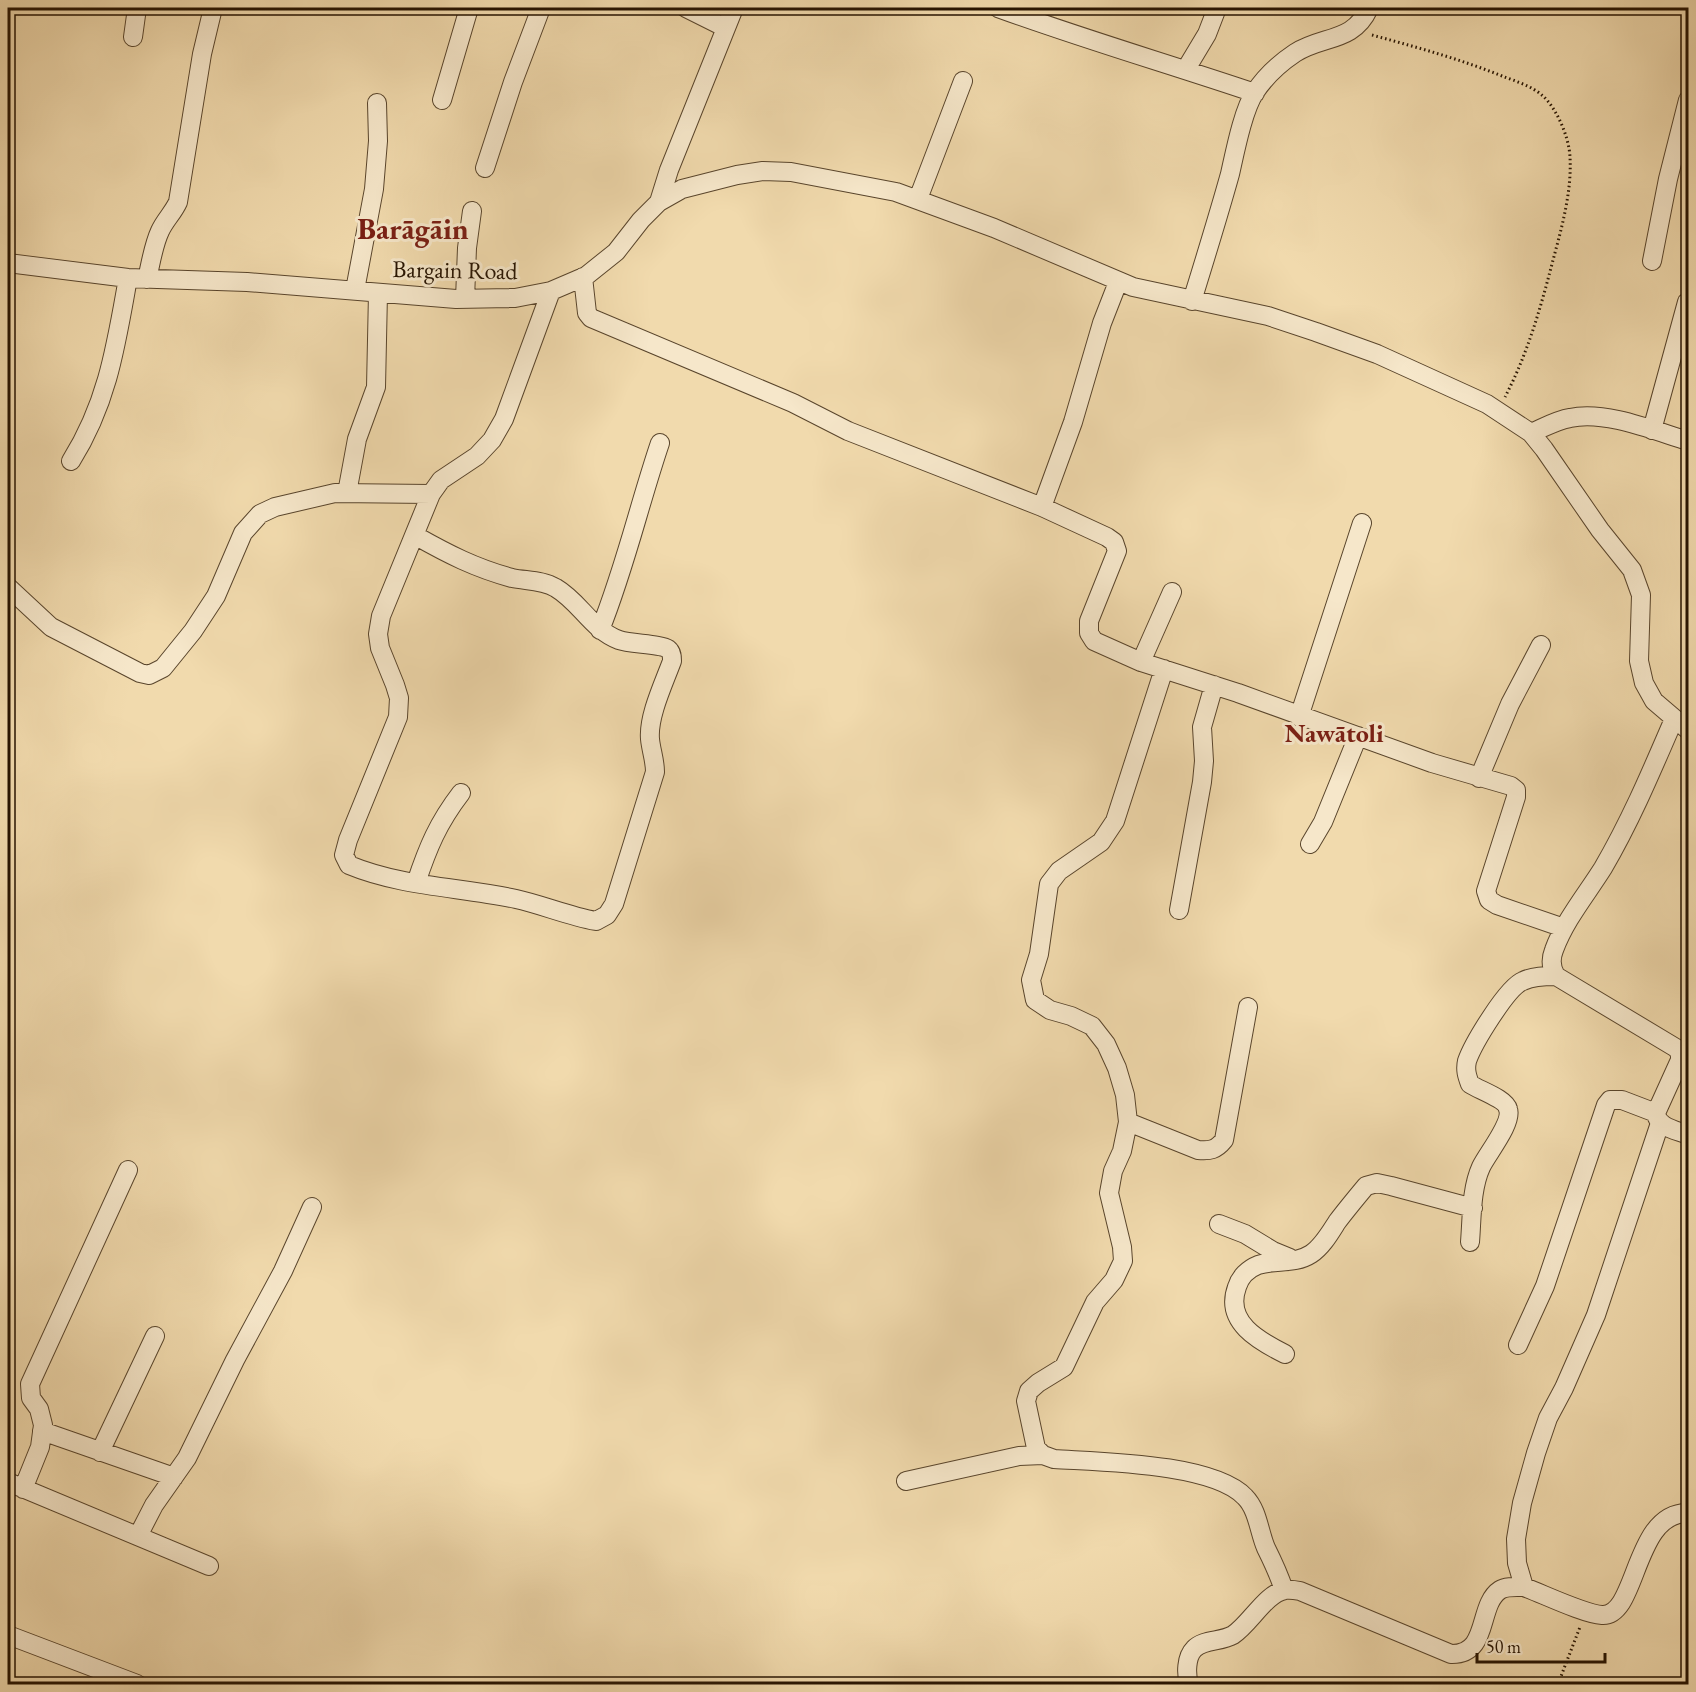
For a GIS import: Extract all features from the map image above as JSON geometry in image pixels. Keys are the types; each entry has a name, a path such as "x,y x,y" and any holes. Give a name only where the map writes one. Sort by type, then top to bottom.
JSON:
{"street":[{"path":"133,37 137,8"},
{"path":"147,279 158,234 163,224 173,214 178,202 202,54 213,8"},
{"path":"442,100 469,8"},
{"path":"485,168 513,82 542,8"},
{"path":"686,8 726,28"},
{"name":"Bargain Road","path":"8,263 128,278 247,282 417,297 515,298 551,291 583,277 616,252 641,220 659,202 669,170 734,8"},
{"path":"1003,8 1037,14 1061,32 1186,69 1255,93"},
{"path":"1186,69 1207,34 1217,8"},
{"path":"1192,301 1212,240 1241,130 1255,93 1274,70 1295,53 1353,30 1369,8"},
{"path":"918,199 963,81"},
{"path":"1653,261 1668,179 1689,100"},
{"path":"355,290 374,189 378,141 377,102"},
{"path":"659,202 682,189 763,171 791,172 840,180 918,199 994,228 1118,282 1162,295 1268,316 1377,354 1487,404 1531,433 1600,530 1632,570 1641,595 1640,661 1644,683 1654,701 1689,730"},
{"path":"465,299 467,248 472,211"},
{"path":"583,277 587,313 591,318 793,403 848,431 1042,507 1107,537 1114,542 1117,550 1115,560 1089,621 1089,633 1094,641 1141,662 1214,685 1299,717 1479,778 1504,784 1516,790 1504,840 1488,881 1486,891 1489,900 1497,905 1564,928"},
{"path":"71,461 94,420 105,388 118,337 128,278"},
{"path":"1042,507 1073,422 1102,323 1118,282"},
{"path":"416,536 451,556 476,566 512,578 546,583 578,605 600,630 620,641 662,647 669,649 672,654 672,661 651,723 650,738 655,772 614,904 607,915 596,921 518,899 416,883 361,870 349,865 344,855 398,717 399,698 380,648 378,634 381,616 416,536 431,494 441,480 477,456 492,440 504,419 551,291"},
{"path":"347,493 357,439 376,387 378,293"},
{"path":"1652,430 1687,302"},
{"path":"1531,433 1569,418 1597,417 1689,441"},
{"path":"600,630 632,542 638,512 660,442"},
{"path":"8,587 51,627 140,673 149,675 163,668 193,631 216,596 236,547 251,522 260,514 275,507 318,496 347,493 431,494"},
{"path":"1299,717 1362,523"},
{"path":"1141,662 1172,592"},
{"path":"1479,778 1510,704 1541,645"},
{"path":"1164,669 1115,821 1101,842 1059,871 1049,884 1039,954 1030,980 1035,1000 1050,1010 1071,1016 1092,1026 1106,1044 1117,1068 1125,1095 1128,1122 1122,1151 1113,1171 1109,1194 1122,1247 1123,1261 1114,1280 1095,1302 1064,1366 1029,1391 1026,1401 1036,1449 1043,1455 1054,1459 1156,1466 1206,1477 1233,1487 1247,1498 1256,1516 1265,1546 1279,1572 1284,1590"},
{"path":"1179,910 1202,782 1204,761 1201,744 1202,728 1214,685"},
{"path":"1524,1587 1517,1563 1516,1539 1522,1503 1536,1453 1548,1418 1578,1359 1596,1315 1658,1118 1680,1060 1680,1053 1676,1048 1556,976 1551,960 1564,928 1603,867 1630,817 1674,719"},
{"path":"1310,844 1323,822 1358,736"},
{"path":"416,883 433,836 444,815 461,793"},
{"path":"1470,1242 1480,1169 1508,1121 1509,1109 1504,1102 1470,1084 1466,1071 1467,1060 1511,988 1539,976 1556,976"},
{"path":"1128,1122 1198,1150 1217,1149 1224,1140 1248,1007"},
{"path":"1518,1345 1545,1286 1606,1105 1610,1100 1623,1100 1689,1135"},
{"path":"128,1170 30,1384 31,1398 39,1409 43,1425 40,1447 15,1486 209,1566"},
{"path":"1285,1354 1259,1341 1244,1328 1234,1311 1234,1297 1241,1276 1255,1266 1271,1261 1298,1261 1311,1254 1321,1246 1366,1186 1377,1183 1473,1208"},
{"path":"138,1536 154,1505 187,1458 235,1360 283,1271 312,1207"},
{"path":"1219,1224 1245,1234 1274,1251 1298,1261"},
{"path":"100,1452 155,1336"},
{"path":"42,1431 174,1477"},
{"path":"906,1481 1019,1456 1043,1455"},
{"path":"1189,1684 1187,1676 1190,1654 1195,1646 1231,1636 1246,1624 1270,1598 1284,1590 1299,1591 1451,1654 1462,1654 1472,1647 1492,1599 1500,1590 1512,1587 1524,1587 1605,1616 1616,1611 1656,1528 1667,1519 1682,1513 1689,1514"},
{"path":"8,1635 137,1684"}],"path":[{"path":"1353,30 1421,49 1515,81 1540,94 1551,104 1563,130 1570,155 1569,188 1558,243 1537,321 1514,380 1498,411"},
{"path":"1558,1684 1586,1611"}],"district":[{"name":"Barāgāin","path":"413,229"},
{"name":"Nawātoli","path":"1334,733"}]}
